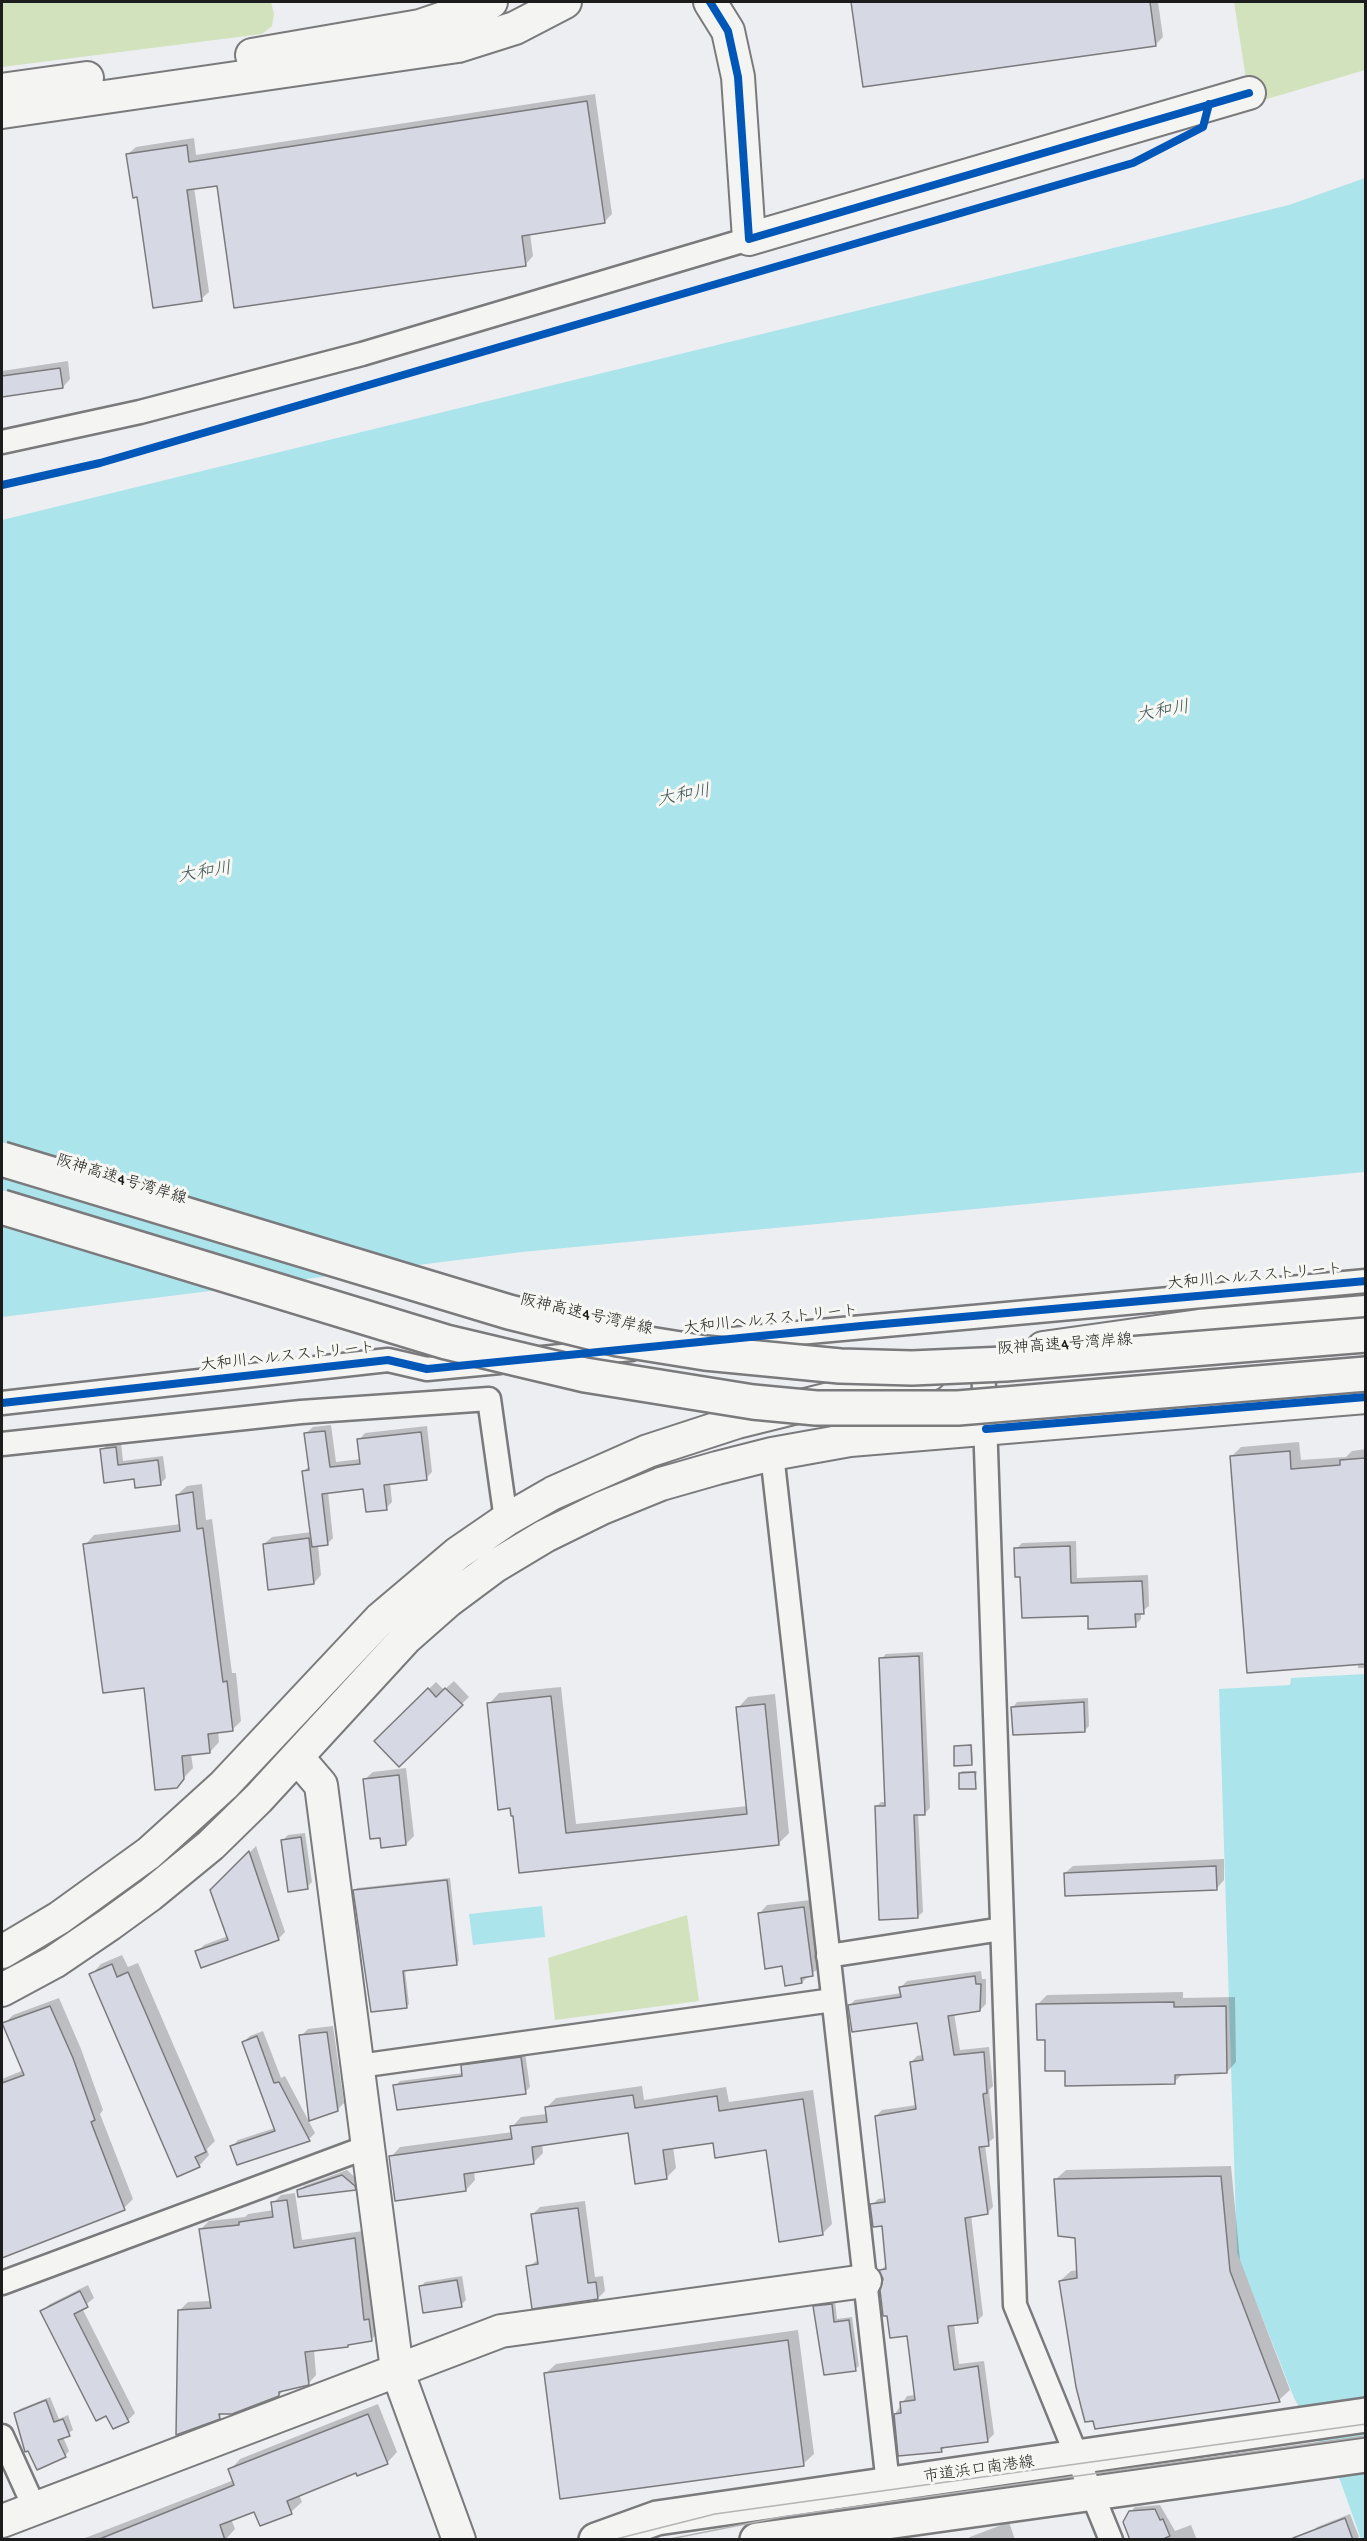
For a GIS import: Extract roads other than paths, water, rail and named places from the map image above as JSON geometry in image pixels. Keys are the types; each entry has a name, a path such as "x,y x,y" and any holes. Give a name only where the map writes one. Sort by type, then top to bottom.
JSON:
{"main road":[{"name":"阪神高速4号湾岸線","path":"2,1159 509,1312 618,1339 705,1353 840,1366 912,1368 1005,1365 1365,1335"},
{"path":"2,1207 446,1342 585,1375 753,1402 816,1408 958,1408 1365,1374"},
{"name":"市道浜口南港線","path":"596,2540 657,2518 1365,2415"},
{"path":"756,2540 1365,2455"}],"street":[{"path":"2,90 341,41 420,26 491,2"},
{"path":"2,112 458,46 515,28 565,2"},
{"path":"710,2 728,31 738,77 749,239"},
{"path":"2,442 140,412 362,354 1249,93"},
{"name":"大和川ヘルスストリート","path":"2,1404 388,1360 428,1370 861,1326 1365,1281"},
{"path":"2,1952 59,1918 149,1853 224,1785 380,1619 458,1553 506,1520 553,1493 648,1451 737,1422 983,1360 1135,1334 1365,1312"},
{"path":"983,1360 1015,2305 1111,2540"},
{"path":"2,1990 54,1962 150,1895 211,1845 297,1757 406,1638 448,1601 495,1566 545,1536 602,1508 661,1484 772,1454 850,1440 1365,1397"},
{"path":"2,1444 301,1413 489,1399 506,1520"},
{"path":"772,1454 888,2484"},
{"path":"297,1757 321,1785 397,2370 459,2540"},
{"path":"828,1956 1002,1929"},
{"path":"359,2066 833,2000"},
{"path":"2,2283 367,2147"},
{"path":"2,2521 501,2331 865,2281"},
{"path":"2,2436 35,2509"}],"water":[{"name":"大和川","path":"1365,178 1365,1172 522,1252 2,1317 2,520 1289,205"},
{"path":"1365,1674 1365,2539 1361,2539 1340,2480 1294,2398 1237,2253 1219,1689 1290,1685 1291,1678"},
{"path":"542,1906 545,1937 473,1945 469,1914"}],"tram line":[{"path":"612,2540 715,2514 1366,2424"},
{"path":"665,2540 781,2517 1366,2436"}]}
